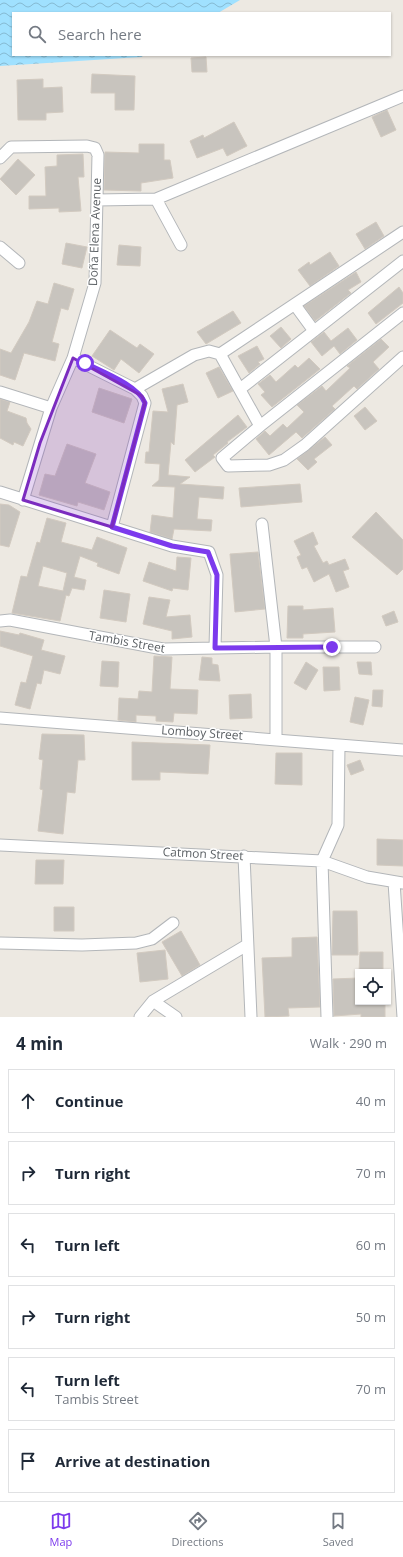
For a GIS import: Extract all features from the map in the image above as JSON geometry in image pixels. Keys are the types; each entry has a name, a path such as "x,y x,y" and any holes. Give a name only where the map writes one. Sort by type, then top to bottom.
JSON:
{"street":[{"path":"97,200 156,199 403,96"},
{"name":"Doña Elena Avenue","path":"0,158 11,146 87,146 95,148 98,155 95,283 73,358 51,408 22,500"},
{"path":"156,199 181,245"},
{"path":"220,354 401,238"},
{"path":"0,247 19,264"},
{"path":"240,389 403,261"},
{"path":"295,305 314,331"},
{"path":"403,313 260,426 222,458 228,466 269,465 284,460 305,445 403,357"},
{"path":"135,389 194,355 209,351 220,354 260,426"},
{"path":"73,358 135,389 142,396 145,403 112,527"},
{"path":"0,392 51,408"},
{"path":"0,492 172,546 208,552 217,575 215,648"},
{"path":"262,524 276,647 276,738"},
{"name":"Tambis Street","path":"0,621 10,620 163,649 276,647 375,648"},
{"name":"Lomboy Street","path":"0,718 276,738 403,750"},
{"path":"327,1017 322,861 338,825 339,745"},
{"name":"Catmon Street","path":"0,845 322,861 367,877 398,882"},
{"path":"244,856 251,1017"},
{"path":"398,882 403,1017"},
{"path":"0,943 82,945 136,943 152,939 173,923"},
{"path":"140,1017 153,1001 247,945"},
{"path":"153,1001 176,1017"}],"highlighted area":[{"path":"73,358 142,396 145,403 112,527 23,500 40,443"}],"water":[{"path":"0,0 240,0 220,12 12,12 12,56 143,56 0,66"}],"building":[{"path":"206,57 207,72 192,72 191,58"},
{"path":"92,74 135,76 134,110 115,110 115,93 91,93"},
{"path":"43,79 43,88 62,87 63,112 46,113 46,120 18,120 17,80"},
{"path":"387,110 396,130 381,137 372,117"},
{"path":"234,122 247,146 227,156 223,148 197,158 190,141 203,135 204,138"},
{"path":"139,144 164,144 164,160 170,160 173,178 141,183 141,191 104,190 105,152 139,153"},
{"path":"83,154 84,177 78,177 81,211 59,212 59,208 29,209 29,196 46,196 45,167 57,166 57,155"},
{"path":"18,159 35,175 16,195 0,179"},
{"path":"376,222 384,236 365,249 356,234"},
{"path":"66,243 87,247 82,268 62,264"},
{"path":"119,245 141,247 140,266 117,265"},
{"path":"330,252 339,266 310,286 298,270 309,262 310,265"},
{"path":"356,272 361,282 348,290 351,293 315,321 304,306"},
{"path":"54,283 74,289 68,310 61,308 52,342 59,344 55,361 24,353 15,380 0,375 0,349 11,353 29,322 37,301 48,304"},
{"path":"399,287 403,293 403,303 376,324 368,313"},
{"path":"233,311 241,323 206,344 197,332"},
{"path":"281,327 291,339 281,348 270,336"},
{"path":"348,328 357,340 340,354 334,346 322,356 311,342 324,332 331,341"},
{"path":"110,330 137,348 140,344 154,354 139,373 121,359 114,370 92,356"},
{"path":"381,339 389,347 373,362 379,369 357,389 354,386 332,406 335,409 302,438 296,432 269,455 256,439 265,431 270,436 283,424 287,428 304,412 297,405 322,386 326,391 350,368 347,366"},
{"path":"257,346 264,359 258,362 260,364 249,373 238,356"},
{"path":"309,358 320,369 272,407 261,395 265,392 258,384 270,375 276,382 295,365 298,368"},
{"path":"219,367 233,391 218,398 206,373"},
{"path":"183,384 188,402 177,405 174,445 171,442 168,475 190,477 180,484 224,487 223,499 199,497 197,519 212,520 211,531 174,529 172,539 150,532 152,515 173,518 175,487 152,486 159,480 160,464 145,463 146,452 149,452 153,411 168,412 162,389"},
{"path":"99,388 132,399 124,423 92,412"},
{"path":"0,399 10,402 7,411 26,418 31,429 23,446 14,442 13,445 0,438"},
{"path":"365,407 377,421 365,430 354,416"},
{"path":"238,415 247,427 213,455 215,457 195,472 185,460"},
{"path":"325,437 332,445 314,459 317,462 308,470 297,459"},
{"path":"67,444 96,454 85,483 110,492 104,510 78,502 77,506 39,495 45,474 55,476"},
{"path":"300,484 302,502 241,507 239,488"},
{"path":"0,504 9,505 20,512 9,547 0,545"},
{"path":"376,512 403,540 403,569 397,575 352,537"},
{"path":"47,518 66,523 61,542 92,550 97,537 127,548 119,574 97,566 98,563 80,556 74,577 86,580 84,590 72,588 69,596 66,595 60,621 12,613 21,576 27,577 37,542 40,543","holes":["43,566 67,573 63,591 38,586"]},
{"path":"313,532 318,544 314,546 323,563 327,561 329,565 345,559 349,569 343,571 349,587 336,592 329,574 314,582 307,567 302,569 297,557 301,555 294,541"},
{"path":"258,552 265,609 235,612 230,554"},
{"path":"177,557 191,558 188,590 173,588 172,591 143,581 149,562 176,571"},
{"path":"104,590 130,594 126,622 100,618"},
{"path":"149,597 170,600 166,617 190,615 192,637 172,639 172,631 143,624"},
{"path":"288,606 303,606 303,610 333,608 335,632 303,634 303,638 287,638"},
{"path":"394,611 398,622 386,626 382,616"},
{"path":"0,631 19,635 20,633 44,640 41,650 65,656 60,674 44,670 41,684 37,683 30,709 15,705 21,682 26,683 33,656 0,646"},
{"path":"154,656 172,657 170,689 198,690 197,714 174,713 173,722 156,721 156,716 136,715 136,722 118,720 119,698 138,699 139,691 152,692"},
{"path":"202,657 212,658 212,664 218,665 220,681 199,680"},
{"path":"102,661 119,662 118,687 100,686"},
{"path":"306,662 318,670 306,690 294,683"},
{"path":"357,662 371,662 372,675 359,674"},
{"path":"323,667 339,667 340,690 324,691"},
{"path":"373,690 383,690 382,707 372,706"},
{"path":"251,694 252,718 230,719 229,695"},
{"path":"355,697 369,700 363,725 350,722"},
{"path":"42,734 84,735 85,760 78,760 75,793 67,792 63,834 38,831 43,790 40,789 43,760 39,759"},
{"path":"132,742 210,745 208,774 160,772 160,780 132,780"},
{"path":"276,753 302,753 302,785 275,784"},
{"path":"360,760 364,770 351,775 347,765"},
{"path":"377,839 403,840 403,866 377,865"},
{"path":"36,860 64,860 63,884 35,884"},
{"path":"54,907 74,907 74,931 54,931"},
{"path":"333,911 357,911 358,955 332,955"},
{"path":"181,931 200,965 182,976 162,942"},
{"path":"317,937 320,1007 288,1008 289,1016 265,1017 262,958 292,957 292,938"},
{"path":"165,950 168,979 140,982 137,953"},
{"path":"360,952 383,952 383,969 359,969"},
{"path":"355,978 355,1005 385,1005 385,1017 361,1017 361,1014 334,1016 333,979"}],"route":[{"path":"85,363 135,389 142,396 145,403 112,527 172,546 208,552 217,575 215,648 332,647"}]}
